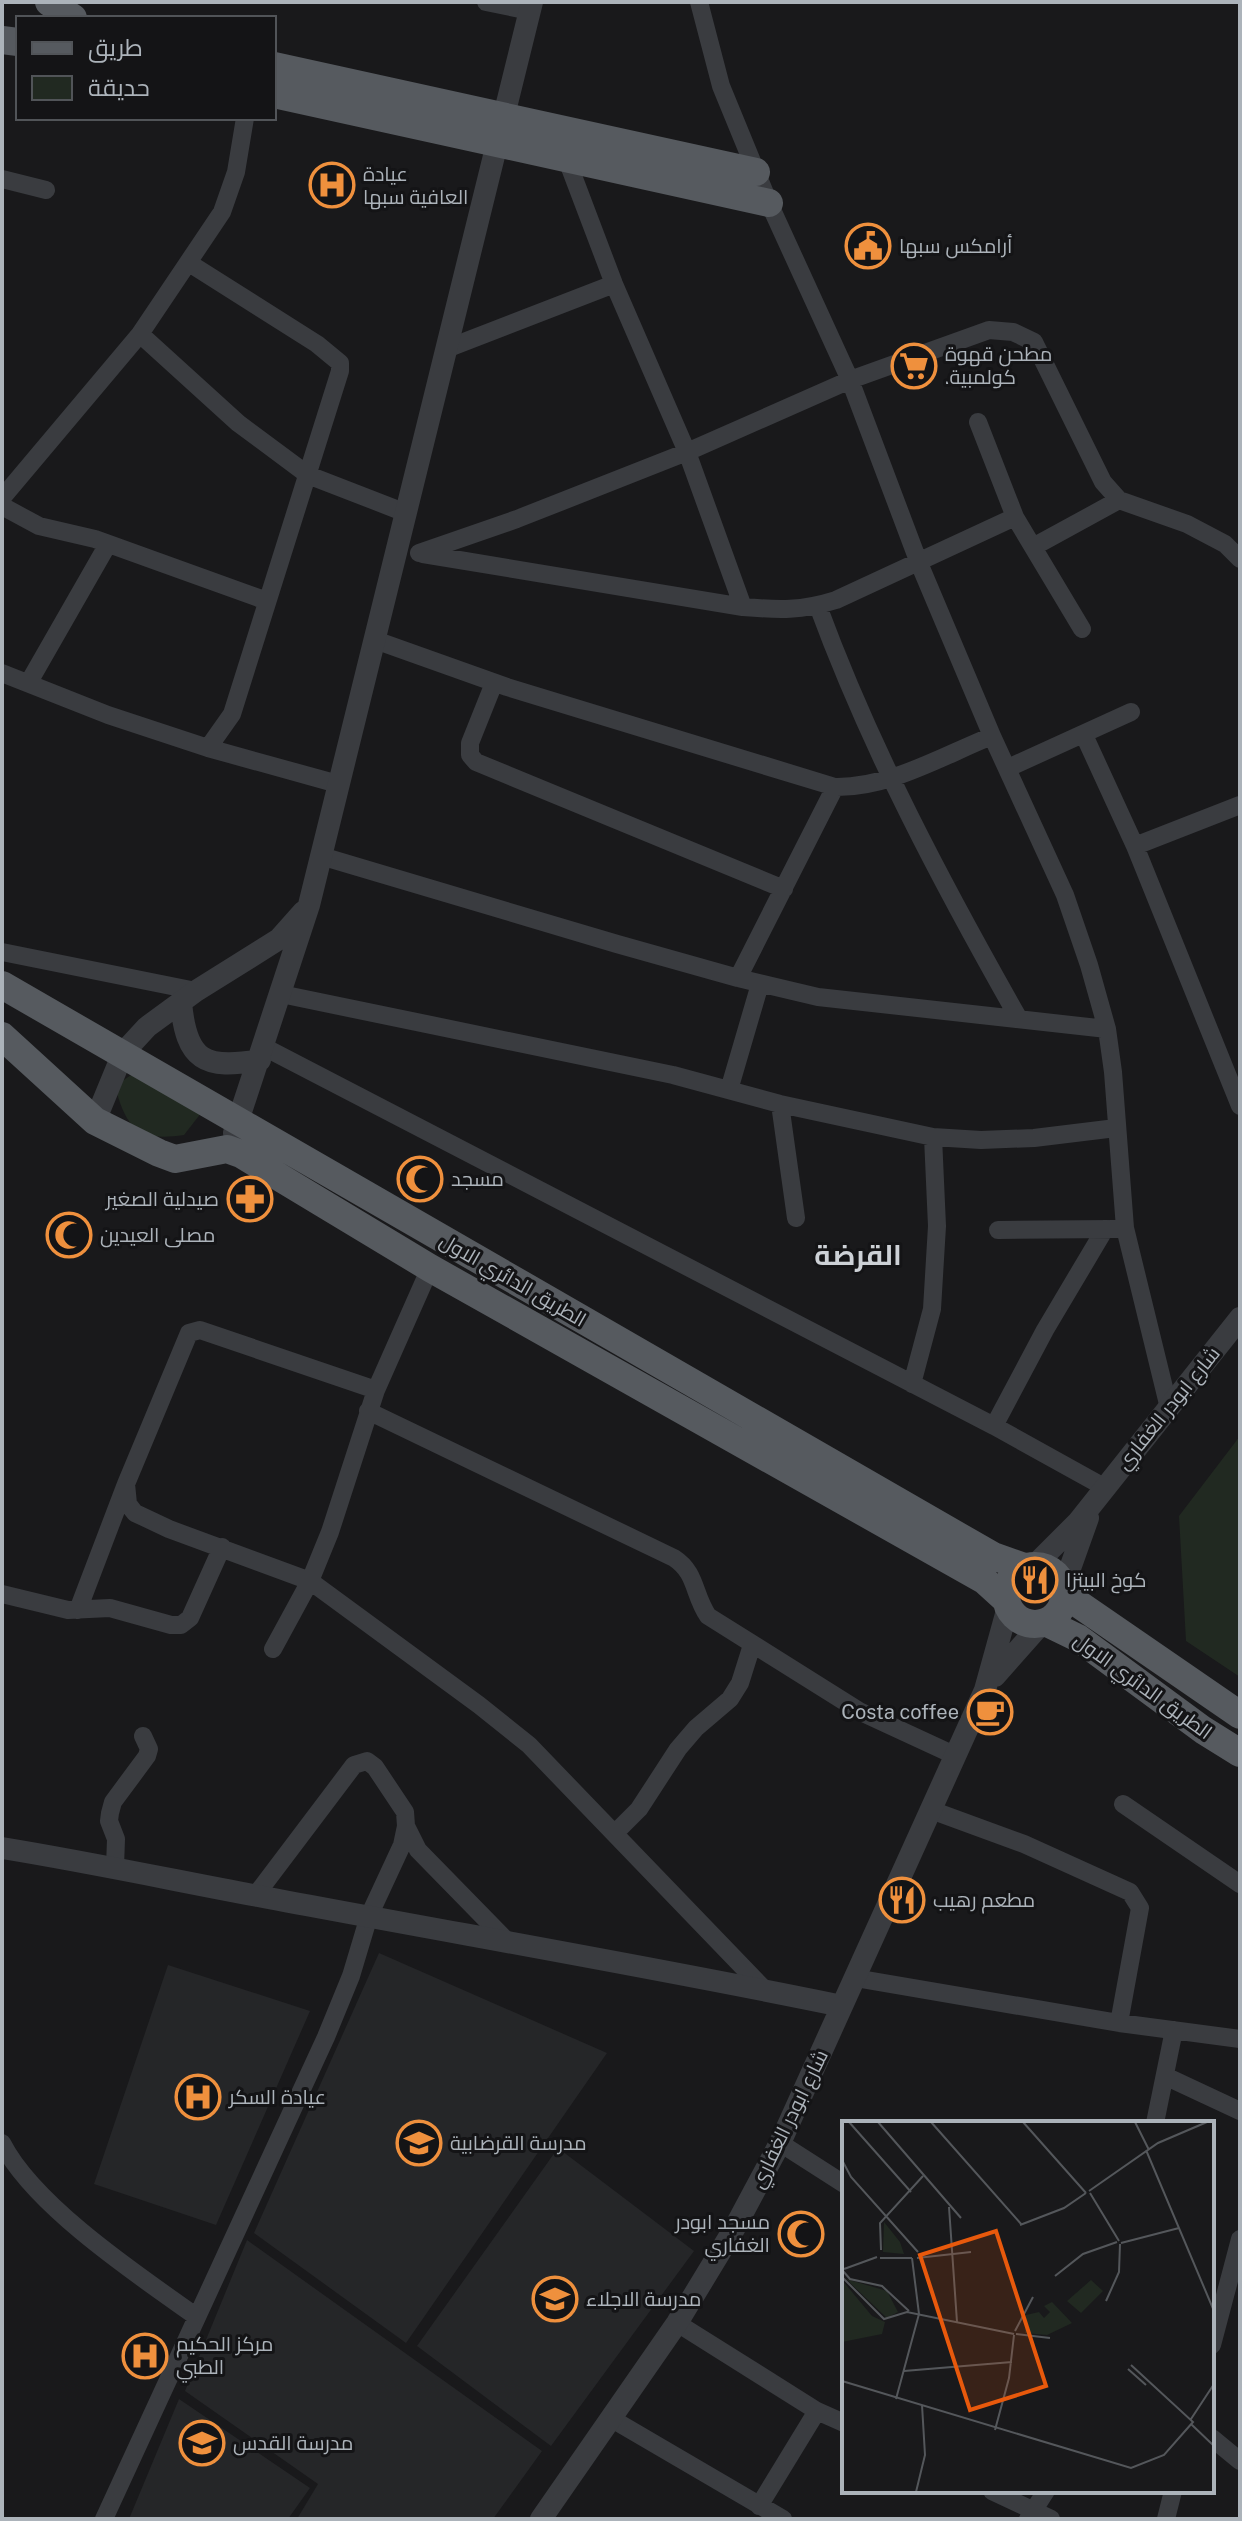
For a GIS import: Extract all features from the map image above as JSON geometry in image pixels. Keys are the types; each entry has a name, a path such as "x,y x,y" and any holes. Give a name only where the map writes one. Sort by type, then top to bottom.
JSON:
{"main road":[{"path":"49,2 70,16"},
{"path":"276,66 756,172"},
{"path":"276,94 769,203"},
{"name":"الطريق الدائري الاول","path":"2,985 993,1556 1030,1567"},
{"path":"2,1036 95,1121 175,1159 227,1149"},
{"name":"الطريق الدائري الاول","path":"227,1149 241,1154 430,1268 984,1580 1007,1604"},
{"path":"1030,1567 1052,1572 1063,1591 1057,1614 1043,1623 1025,1623 1007,1604 1006,1592 1012,1577 1030,1567"},
{"name":"الطريق الدائري الاول","path":"1063,1591 1240,1715"},
{"name":"الطريق الدائري الاول","path":"1043,1623 1078,1638 1203,1730 1240,1753"}],"street":[{"path":"227,1149 239,1123 309,905 375,640 408,553 406,513 531,7 486,2"},
{"path":"699,2 721,86 769,203 850,380 919,563 992,736 1065,895 1089,965 1107,1029 1125,1228 1169,1408"},
{"path":"2,498 140,334 222,212 236,172 245,120"},
{"path":"567,160 614,284 687,452 743,607"},
{"path":"2,179 46,190"},
{"path":"189,263 317,344 340,363 232,714 208,748"},
{"path":"446,349 614,284"},
{"path":"408,553 517,519 687,452 850,380 989,330 1013,332 1034,342 1103,482 1119,500 1187,524 1225,544 1240,559"},
{"path":"140,334 238,423 308,475 406,513"},
{"path":"978,422 1015,517 1082,629"},
{"path":"1033,547 1119,500"},
{"path":"2,506 39,526 64,530 108,544 267,601"},
{"path":"408,553 743,607 785,610 818,606 1015,517"},
{"path":"29,682 108,544"},
{"path":"818,606 849,688 890,778 944,886 1019,1019"},
{"path":"375,640 494,683 835,787 858,788 890,778 992,736"},
{"path":"2,673 108,715 208,748 338,784"},
{"path":"494,683 470,743 470,755 476,762 784,889"},
{"path":"1008,768 1131,712"},
{"path":"1084,735 1135,846 1240,1106"},
{"path":"738,978 835,787"},
{"path":"1135,846 1240,805"},
{"path":"321,856 738,978 818,997 1107,1029"},
{"path":"95,1121 123,1053 147,1027 279,939 309,905"},
{"path":"2,952 147,983 189,997"},
{"path":"729,1090 760,984"},
{"path":"281,994 673,1075 780,1104 933,1137 981,1140 1034,1138 1116,1128"},
{"path":"189,997 186,1037 192,1049 200,1055 218,1064 231,1065 262,1053 994,1426 1100,1493"},
{"path":"780,1104 796,1218"},
{"path":"912,1384 932,1309 937,1226 933,1137"},
{"path":"998,1230 1125,1228"},
{"path":"994,1426 1045,1330 1105,1229"},
{"path":"273,1649 310,1581 330,1532 376,1390 430,1268"},
{"name":"شارع ابودر الغفاري","path":"1030,1567 1100,1493 1240,1318"},
{"path":"78,1610 126,1484 189,1333 193,1330 376,1390"},
{"path":"368,1411 674,1558 687,1567 698,1601 708,1616 861,1712 954,1755"},
{"path":"126,1484 128,1504 135,1513 169,1529 310,1581 479,1705 529,1745 765,1990"},
{"name":"شارع ابودر الغفاري","path":"1063,1591 1100,1493"},
{"path":"2,1594 48,1607 78,1610 110,1608 181,1625 190,1618 222,1547"},
{"name":"شارع ابودر الغفاري","path":"985,1690 1007,1604"},
{"name":"شارع ابودر الغفاري","path":"541,2519 677,2323 734,2229 780,2143 985,1690 1001,1666 1043,1623"},
{"path":"615,1833 639,1809 678,1749 696,1728 730,1699 740,1683 752,1645"},
{"path":"115,1867 116,1839 109,1821 110,1813 113,1802 147,1756 149,1749 143,1736"},
{"path":"104,2519 326,2037 351,1976 369,1916 402,1845 405,1812 375,1767 367,1761 354,1765 255,1896"},
{"path":"1123,1804 1240,1884"},
{"path":"931,1810 1024,1844 1130,1892 1140,1908 1119,2023"},
{"path":"406,1826 418,1850 506,1940"},
{"path":"2,1848 506,1940 842,2006"},
{"path":"855,1978 1119,2023 1240,2039"},
{"path":"1155,2121 1174,2030"},
{"path":"1165,2076 1240,2111"},
{"path":"2,2143 29,2181 66,2217 130,2270 197,2317"},
{"path":"780,2143 842,2183"},
{"path":"1214,2337 1240,2239"},
{"path":"677,2323 817,2411 842,2422"},
{"path":"759,2506 817,2411"},
{"path":"612,2419 783,2519"},
{"path":"1214,2440 1240,2461"},
{"path":"995,2493 1031,2514 1051,2519"},
{"path":"1031,2514 1045,2493"},
{"path":"1166,2519 1172,2493"}],"shaded area":[{"name":"مدرسة القرضابية","path":"379,1953 607,2053 406,2343 254,2233"},
{"name":"عيادة السكر","path":"168,1965 310,2011 216,2225 94,2184"},
{"name":"مدرسة الاجلاء","path":"558,2148 694,2251 551,2446 417,2346"},
{"path":"247,2240 542,2451 493,2519 297,2519 318,2484 185,2391"},
{"name":"مدرسة القدس","path":"179,2399 310,2488 288,2519 129,2519"}],"green space":[{"path":"131,1075 205,1108 184,1135 168,1137 145,1134 130,1122 115,1086"},
{"path":"1240,1436 1240,1677 1186,1641 1179,1516"}],"place":[{"name":"عيادة العافية سبها","path":"332,185"},
{"name":"أرامكس سبها","path":"868,246"},
{"name":"مطحن قهوة .كولمبية","path":"914,366"},
{"name":"مسجد","path":"420,1179"},
{"name":"صيدلية الصغير","path":"250,1199"},
{"name":"مصلى العيدين","path":"69,1235"},
{"name":"كوخ البيتزا","path":"1035,1580"},
{"name":"Costa coffee","path":"990,1712"},
{"name":"مطعم رهيب","path":"902,1900"},
{"name":"عيادة السكر","path":"198,2097"},
{"name":"مدرسة القرضابية","path":"419,2143"},
{"name":"مسجد ابودر الغفاري","path":"801,2234"},
{"name":"مدرسة الاجلاء","path":"555,2299"},
{"name":"مركز الحكيم الطبي","path":"145,2356"},
{"name":"مدرسة القدس","path":"202,2443"}],"district":[{"name":"القرضة","path":"858,1254"}]}
